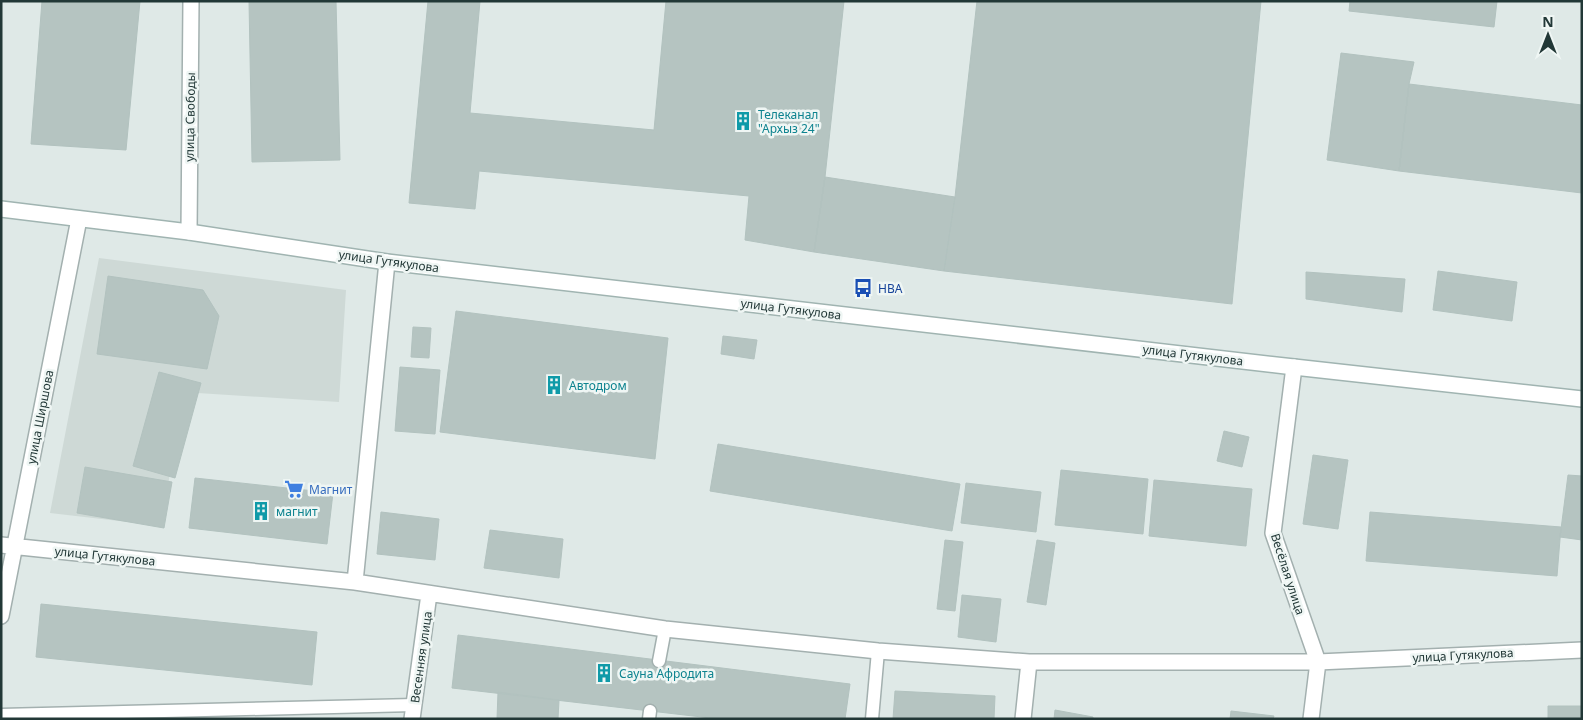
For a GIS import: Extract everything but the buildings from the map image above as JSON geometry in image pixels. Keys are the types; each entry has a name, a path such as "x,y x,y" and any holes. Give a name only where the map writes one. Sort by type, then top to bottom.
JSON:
{"street":[{"name":"улица Свободы","path":"189,232 192,1"},
{"name":"улица Гутякулова","path":"1,209 189,232 387,262 1582,399"},
{"name":"улица Ширшова","path":"1,616 8,545 79,219"},
{"path":"355,582 387,262"},
{"name":"Весёлая улица","path":"1294,367 1273,533 1318,662 1311,719"},
{"name":"улица Гутякулова","path":"8,545 355,582 665,629 878,651 1029,662 1318,662 1582,650"},
{"name":"Весенняя улица","path":"413,712 429,594"},
{"path":"1023,719 1029,662"}],"lane":[{"path":"659,661 665,629"},
{"path":"872,719 878,651"},
{"path":"1,715 413,712"}],"shaded area":[{"path":"99,258 346,290 339,402 182,392 162,526 50,513"}],"place":[{"name":"Телеканал \"Архыз 24\"","path":"743,121"},
{"name":"НВА","path":"863,288"},
{"name":"Автодром","path":"554,385"},
{"name":"Магнит","path":"294,489"},
{"name":"магнит","path":"261,511"},
{"name":"Сауна Афродита","path":"604,673"}]}
